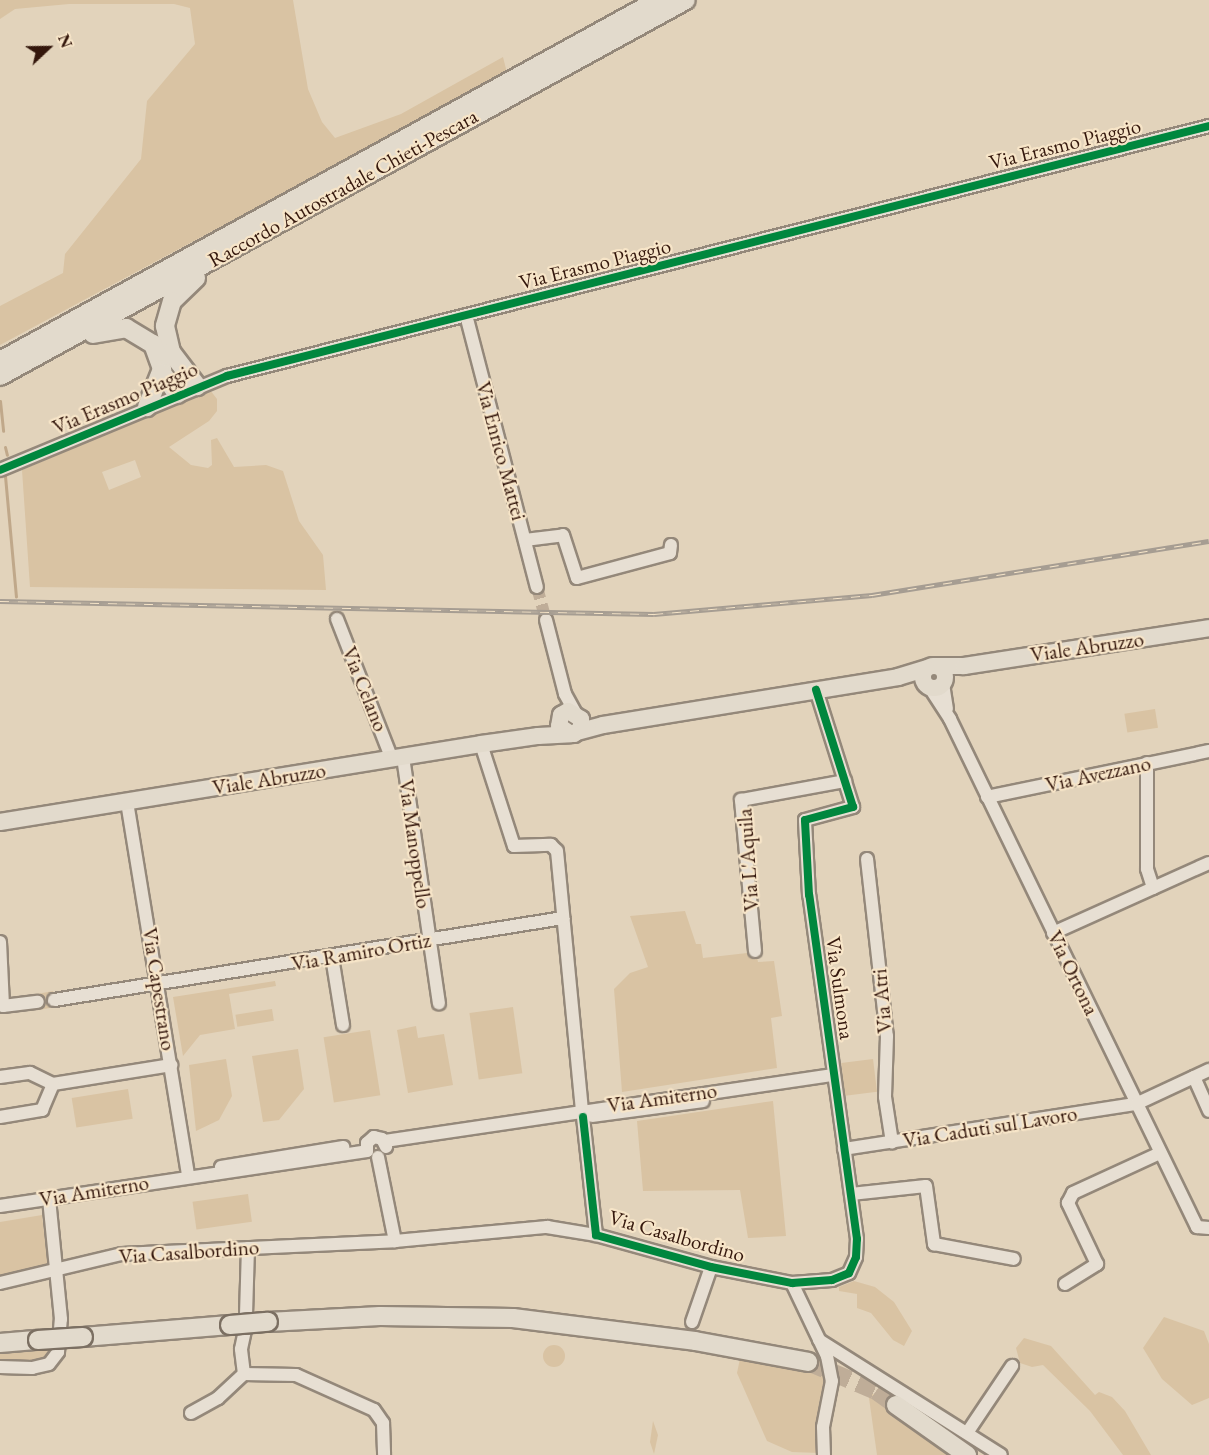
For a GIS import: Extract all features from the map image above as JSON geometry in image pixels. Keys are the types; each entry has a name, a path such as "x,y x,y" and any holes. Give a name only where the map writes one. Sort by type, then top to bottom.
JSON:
{"highway":[{"name":"Raccordo Autostradale Chieti-Pescara","path":"0,361 658,0"},
{"name":"Raccordo Autostradale Chieti-Pescara","path":"0,376 686,0"},
{"path":"197,386 168,347 167,312 183,288 237,256 242,243"},
{"path":"37,356 53,356 95,333 120,327 141,333 153,344 159,354 162,373 177,394"},
{"path":"0,351 39,331 54,331"},
{"path":"147,407 162,373"},
{"path":"0,1343 238,1328 268,1322 474,1316 707,1342 808,1362"},
{"path":"897,1405 967,1455"}],"main road":[{"name":"Viale Abruzzo","path":"0,822 538,736 571,722 603,725 898,677 934,677 964,666 1209,628"}],"street":[{"name":"Via Erasmo Piaggio","path":"0,470 197,386 466,315 1209,126"},
{"name":"Via Enrico Mattei","path":"466,315 537,587"},
{"path":"525,540 563,535 577,578 670,554 670,545"},
{"name":"Via Celano","path":"337,619 397,758"},
{"path":"546,621 571,722"},
{"name":"Via Ortona","path":"934,677 950,719 1136,1104 1160,1153 1203,1228"},
{"name":"Via Sulmona","path":"792,1283 832,1280 849,1273 857,1248 809,895 805,820 853,807 816,690"},
{"path":"481,744 514,846 551,845 557,851 583,1113"},
{"name":"Via Avezzano","path":"987,797 1209,752"},
{"name":"Via Manoppello","path":"397,758 439,1003"},
{"path":"1147,763 1147,869 1153,888"},
{"name":"Via L'Aquila","path":"755,951 741,800 845,782"},
{"name":"Via Capestrano","path":"127,802 159,986 188,1176"},
{"name":"Via Atri","path":"867,859 887,1036 885,1097 892,1142"},
{"path":"1053,933 1209,862"},
{"name":"Via Ramiro Ortiz","path":"54,1000 159,986 563,918"},
{"path":"0,942 2,1006 38,1002"},
{"path":"332,957 343,1025"},
{"path":"0,1077 30,1073 52,1084 171,1065"},
{"name":"Via Caduti sul Lavoro","path":"844,1149 1136,1104 1209,1070"},
{"path":"1194,1077 1209,1111"},
{"name":"Via Amiterno","path":"0,1206 377,1148 583,1113 834,1078"},
{"path":"0,1117 42,1110 52,1084"},
{"name":"Via Casalbordino","path":"583,1113 596,1235"},
{"path":"377,1148 394,1241"},
{"path":"1065,1284 1097,1264 1068,1203 1073,1193 1160,1153"},
{"path":"851,1194 926,1186 934,1244 1014,1259"},
{"path":"0,1367 49,1364 58,1352 61,1319 49,1198"},
{"name":"Via Casalbordino","path":"0,1283 122,1254 394,1241 547,1227 596,1235 711,1267 792,1283"},
{"path":"246,1315 248,1248"},
{"path":"692,1322 711,1267"},
{"path":"792,1283 819,1340 832,1381 824,1427 824,1455"},
{"path":"238,1328 244,1374"},
{"path":"819,1340 1000,1455"},
{"path":"967,1432 1012,1366"},
{"path":"191,1413 218,1398 244,1374 296,1375 374,1410 383,1423 384,1455"}],"shaded area":[{"path":"0,0 293,0 308,89 322,122 335,138 401,114 503,57 507,73 0,345 0,306 63,273 65,254 141,159 147,101 195,44 190,8 174,4 69,4 15,9 0,19"},
{"path":"210,390 217,399 217,411 209,421 169,447 191,465 208,468 212,465 211,440 217,438 234,467 266,465 283,471 299,521 323,555 326,590 30,587 22,470","holes":["135,460 141,477 109,490 102,472"]},
{"path":"1155,709 1158,728 1127,733 1124,714"},
{"path":"685,911 696,944 701,944 703,958 756,952 758,962 774,961 782,1016 771,1018 777,1068 622,1092 614,989 630,973 648,967 630,916"},
{"path":"275,981 276,986 229,994 235,1029 200,1035 183,1056 173,997"},
{"path":"53,991 56,1007 40,1010 37,994"},
{"path":"513,1007 522,1073 479,1079 469,1013"},
{"path":"272,1009 274,1021 237,1027 235,1015"},
{"path":"416,1026 418,1038 444,1034 453,1085 408,1093 397,1030"},
{"path":"370,1030 380,1095 334,1103 324,1037"},
{"path":"298,1049 304,1089 279,1120 263,1122 252,1056"},
{"path":"226,1059 232,1096 219,1120 196,1131 189,1065"},
{"path":"873,1059 877,1092 845,1096 841,1063"},
{"path":"128,1089 133,1119 76,1128 72,1098"},
{"path":"773,1101 786,1236 748,1238 740,1190 643,1191 637,1121"},
{"path":"248,1194 252,1222 196,1230 193,1202"},
{"path":"42,1215 48,1267 0,1275 0,1222"},
{"path":"854,1281 875,1287 894,1302 912,1331 904,1346 893,1340 871,1313 857,1308 857,1294 839,1291 839,1287"},
{"path":"1164,1317 1204,1331 1209,1344 1209,1398 1192,1405 1162,1379 1143,1348"},
{"path":"1024,1338 1051,1346 1095,1395 1099,1392 1112,1397 1125,1411 1151,1455 1123,1455 1090,1411 1043,1365 1032,1367 1020,1363 1016,1348"},
{"path":"58,1345 46,1362 0,1365 0,1349"},
{"path":"554,1345 562,1348 565,1356 562,1364 554,1367 546,1364 543,1356 546,1348"},
{"path":"741,1354 828,1373 820,1453 792,1452 767,1441 737,1373"},
{"path":"868,1391 880,1398 957,1455 877,1455"},
{"path":"653,1421 658,1435 654,1454 650,1442"}],"waterway":[{"path":"0,401 3,431"},
{"path":"5,447 7,455"},
{"path":"5,476 16,596"}],"tunnel":[{"path":"537,587 546,620"},
{"path":"808,1362 876,1391 896,1405"}],"railway":[{"path":"0,601 654,614 872,595 1209,541"}],"cycle path":[{"path":"0,470 227,376 1209,126"},
{"path":"583,1117 596,1235 711,1267 792,1283 832,1280 849,1273 856,1257 857,1239 809,895 805,820 853,807 816,690"}]}
